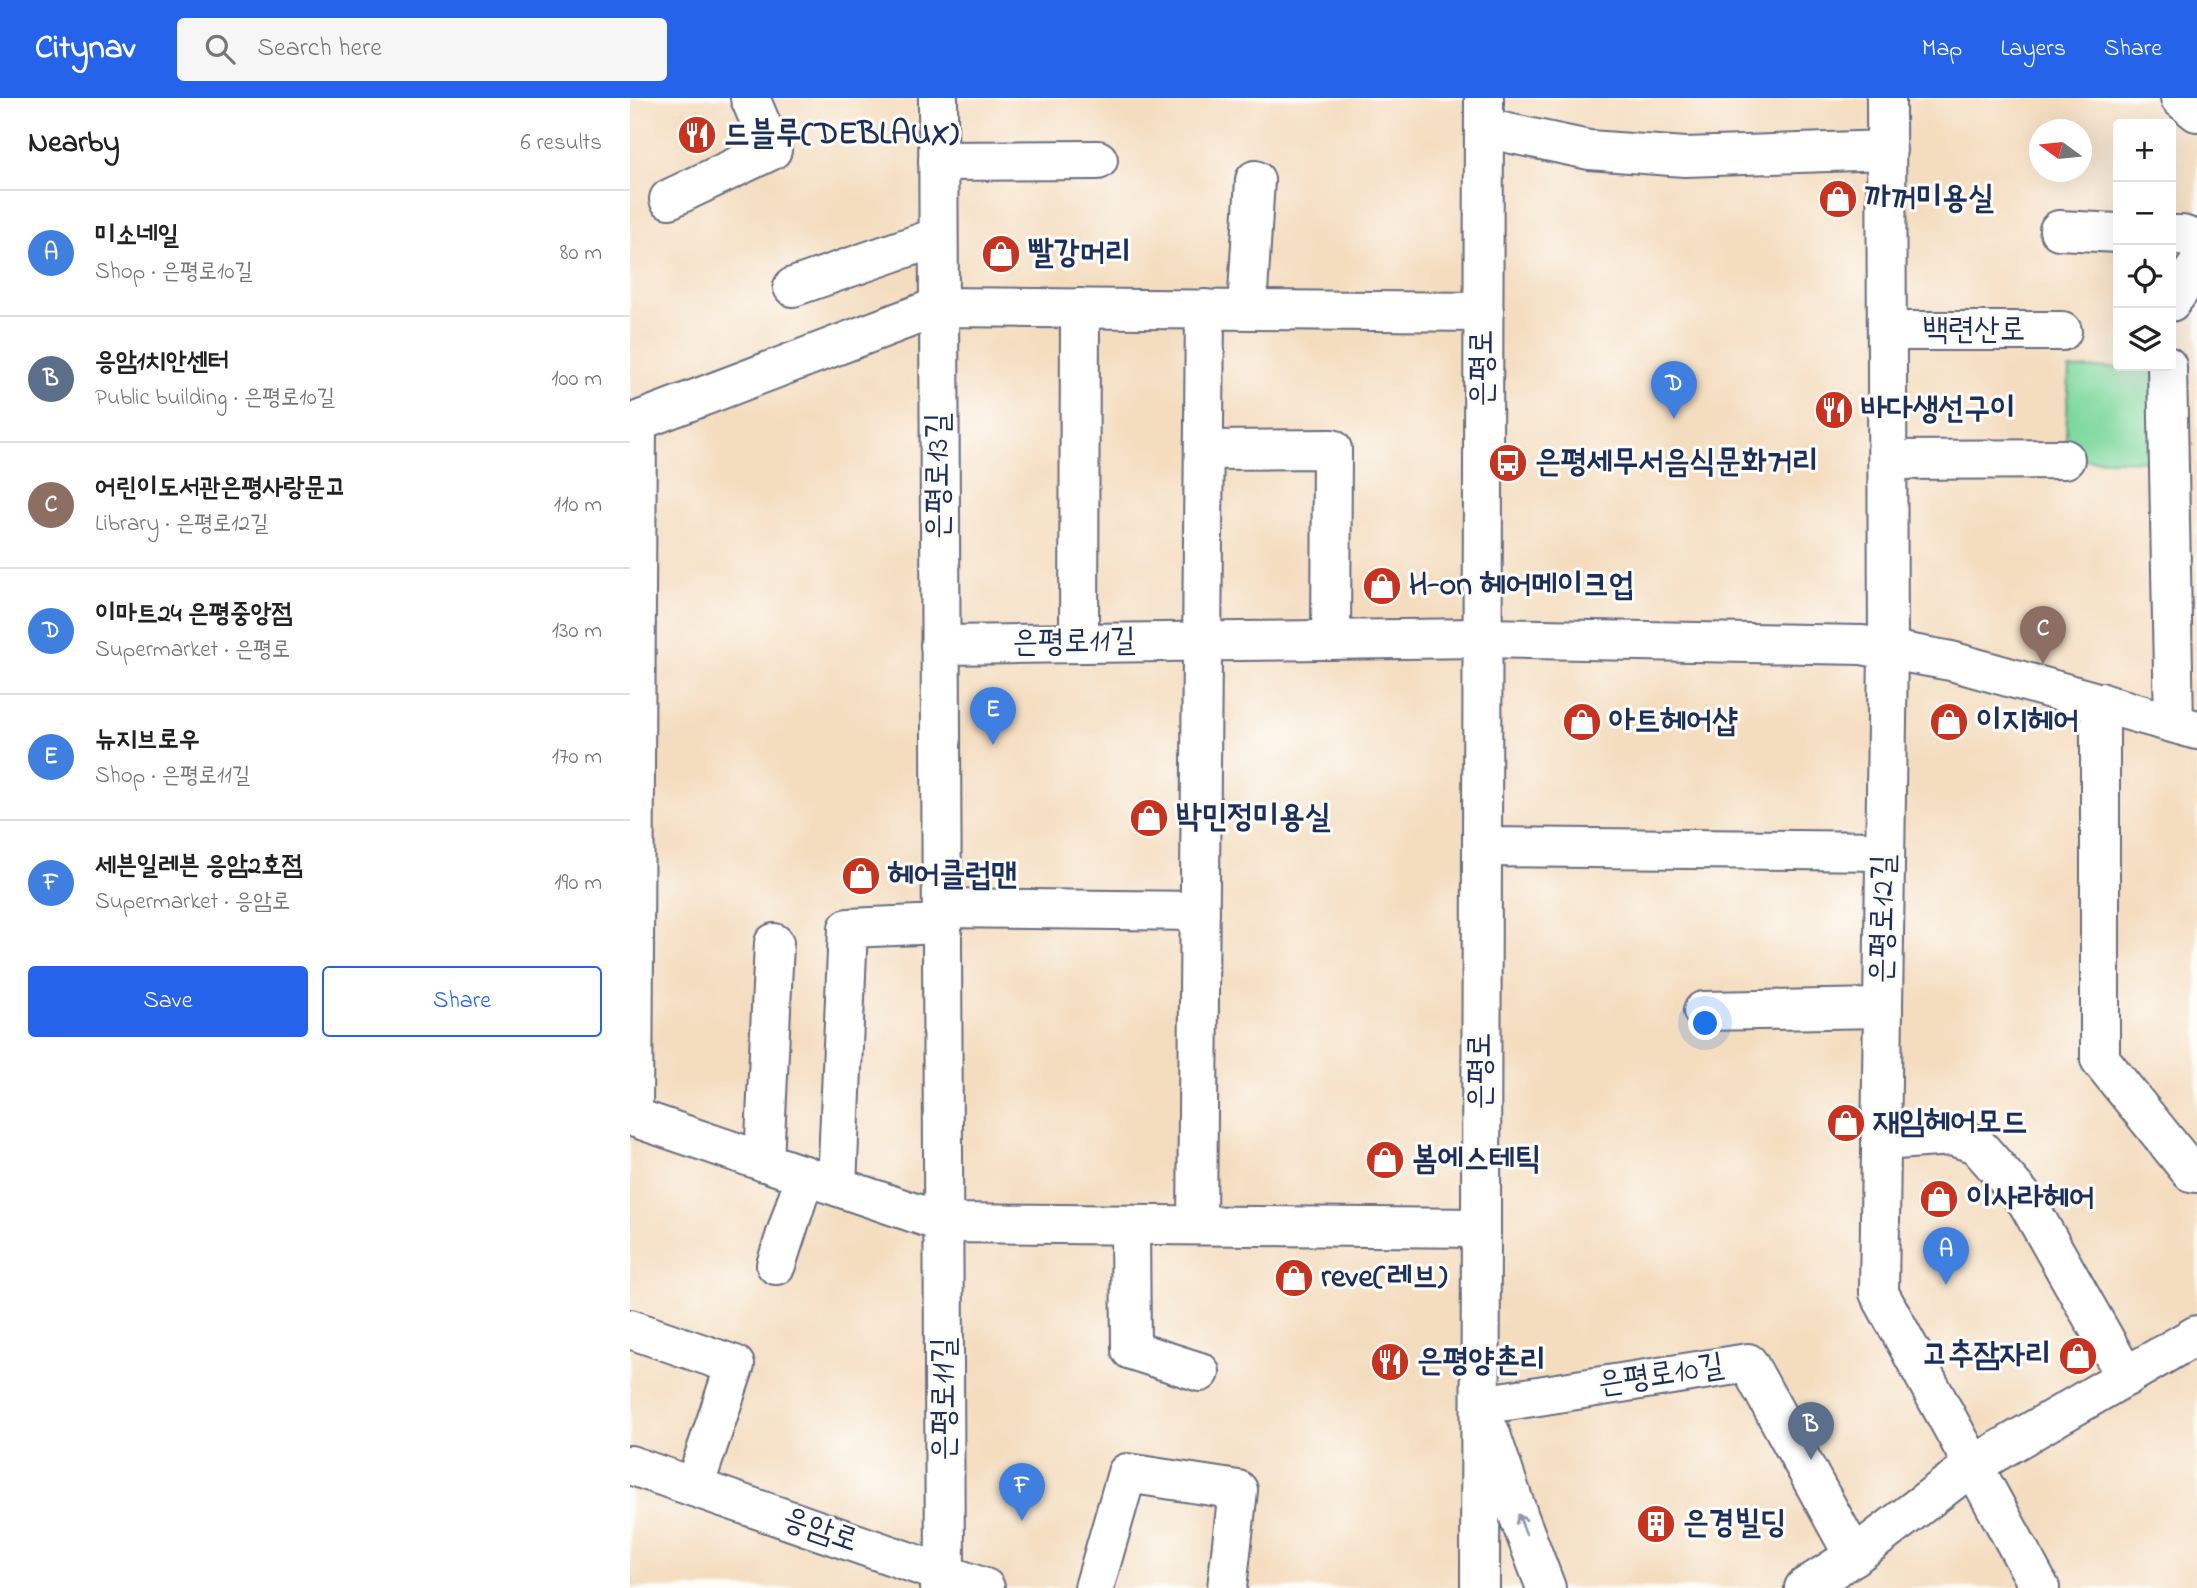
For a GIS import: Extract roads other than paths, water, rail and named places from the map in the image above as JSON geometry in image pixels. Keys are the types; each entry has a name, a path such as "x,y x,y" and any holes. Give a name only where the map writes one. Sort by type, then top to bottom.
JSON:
{"street":[{"path":"669,200 772,150 750,98"},
{"name":"은평로13길","path":"938,98 940,645"},
{"name":"백련산로","path":"1886,98 1888,460"},
{"path":"2180,98 2197,112"},
{"path":"1484,113 1589,150 1685,157 1887,150"},
{"name":"은평로","path":"1480,1588 1484,113"},
{"path":"938,161 1098,160"},
{"path":"1247,309 1255,180"},
{"path":"2059,230 2113,233"},
{"path":"2176,235 2197,240"},
{"path":"793,287 938,237"},
{"path":"2176,295 2197,267"},
{"path":"1481,1228 944,1223 632,1117 633,423 938,307 1484,312"},
{"path":"1079,643 1080,308"},
{"path":"1197,1225 1205,309"},
{"name":"백련산로","path":"1887,331 2062,331"},
{"path":"2176,365 2197,362"},
{"path":"1204,450 1332,449 1331,640 1482,638 1862,645 1951,661 2185,726 2167,371"},
{"path":"1888,460 2065,459"},
{"name":"은평로12길","path":"1703,1011 1883,1008 1888,460"},
{"name":"은평로11길","path":"943,1581 944,1223 940,645 1331,640"},
{"path":"2100,702 2100,1059 2191,1172 2197,1173"},
{"path":"1482,847 1885,851"},
{"path":"776,1265 821,1181 848,928 942,916 1200,911"},
{"path":"764,1162 774,943"},
{"path":"1883,1008 1879,1293 2040,1588"},
{"path":"1881,1141 1952,1136 1976,1144 2027,1202 2126,1377"},
{"path":"1130,1225 1132,1350 1200,1372"},
{"path":"630,1329 735,1366 694,1487"},
{"path":"1804,1588 1854,1556 1972,1466 2197,1335"},
{"name":"은평로10길","path":"1481,1405 1748,1363 1854,1556"},
{"path":"1481,1405 1546,1588"},
{"name":"응암로","path":"630,1465 943,1581 985,1588"},
{"path":"1094,1588 1127,1473 1238,1490 1227,1588"}],"place":[{"name":"드블루(DEBLAUX)","path":"697,135"},
{"name":"까꺼미용실","path":"1838,199"},
{"name":"빨강머리","path":"1001,254"},
{"name":"바다생선구이","path":"1834,410"},
{"name":"이마트24 은평중앙점","path":"1674,419"},
{"name":"은평세무서음식문화거리","path":"1508,463"},
{"name":"H-on 헤어메이크업","path":"1382,586"},
{"name":"어린이도서관은평사랑문고","path":"2043,664"},
{"name":"아트헤어샵","path":"1582,722"},
{"name":"이지헤어","path":"1949,722"},
{"name":"뉴지브로우","path":"993,745"},
{"name":"박민정미용실","path":"1149,818"},
{"name":"헤어클럽맨","path":"861,876"},
{"name":"재임헤어모드","path":"1846,1123"},
{"name":"봄에스테틱","path":"1385,1160"},
{"name":"이사라헤어","path":"1939,1199"},
{"name":"reve(레브)","path":"1294,1278"},
{"name":"미소네일","path":"1946,1285"},
{"name":"고추잠자리","path":"2078,1356"},
{"name":"은평양촌리","path":"1390,1362"},
{"name":"응암1치안센터","path":"1811,1460"},
{"name":"세븐일레븐 응암2호점","path":"1022,1521"},
{"name":"은경빌딩","path":"1656,1524"}]}
